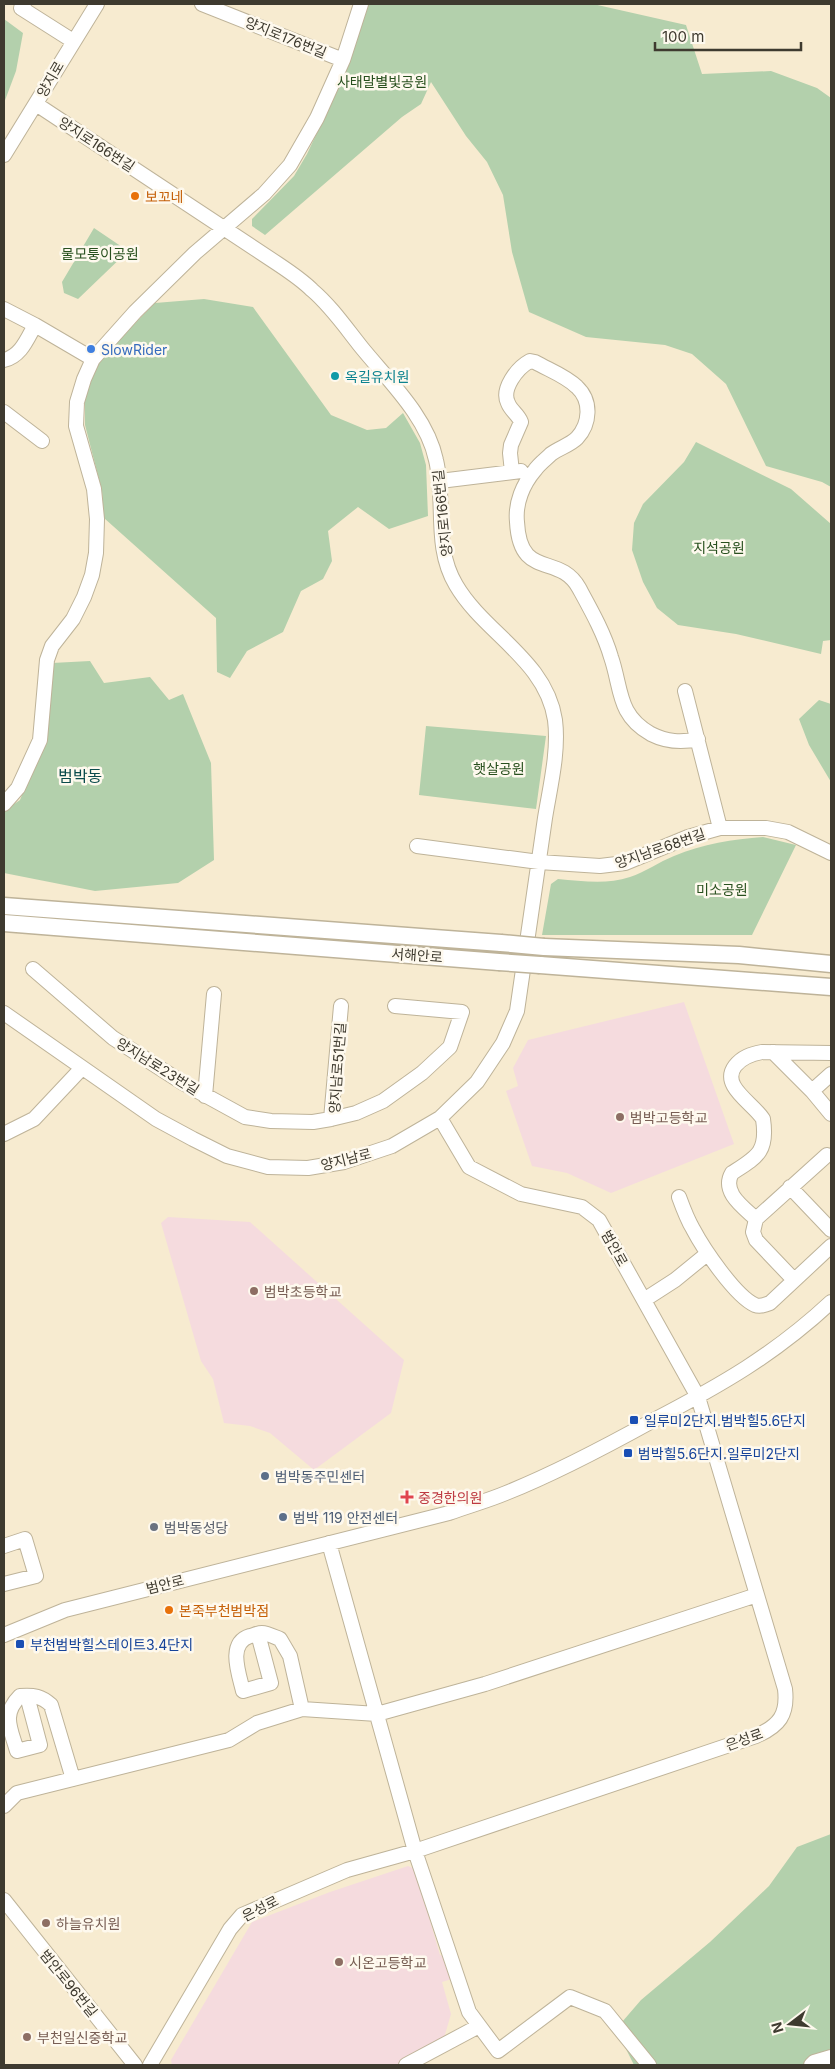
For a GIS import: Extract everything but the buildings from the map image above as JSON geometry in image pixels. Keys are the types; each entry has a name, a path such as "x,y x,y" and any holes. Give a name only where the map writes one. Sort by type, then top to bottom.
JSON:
{"main road":[{"name":"서해안로","path":"4,906 544,947 739,955 831,964"},
{"name":"서해안로","path":"4,923 736,981 831,986"},
{"path":"739,955 831,958"},
{"path":"736,981 831,998"}],"street":[{"path":"24,4 22,8 73,40"},
{"name":"양지로","path":"4,155 96,4"},
{"name":"양지로176번길","path":"4,804 18,788 40,740 47,660 52,646 73,620 92,575 96,553 97,519 94,489 76,426 77,402 84,379 94,359 135,312 195,254 264,194 290,165 317,118 343,60 202,4"},
{"path":"343,60 361,4"},
{"name":"양지로166번길","path":"36,104 226,229 313,290 407,403 423,428 436,458 440,480 442,547 455,584 466,601 481,618 530,667 542,687 555,720 554,758 539,862"},
{"path":"4,309 94,359"},
{"path":"4,360 20,351 35,325"},
{"path":"440,480 519,472 510,453 511,445 521,422 519,416 510,407 505,396 519,369 530,361 535,362 576,386 584,394 588,412 586,423 576,439 552,454 535,469 526,481 516,510 522,549 533,560 562,571 578,586 604,637 612,658 621,699 633,722 661,739 673,742 698,740"},
{"path":"4,412 42,441"},
{"path":"685,691 720,828"},
{"name":"양지남로68번길","path":"417,846 539,862 591,866 615,865 688,837 720,828 778,829 831,853"},
{"name":"양지남로","path":"4,1013 156,1119 227,1156 268,1167 308,1168 344,1162 392,1146 440,1118 477,1082 503,1043 517,1011 539,862"},
{"name":"양지남로23번길","path":"33,968 113,1038 205,1096 214,994"},
{"name":"양지남로51번길","path":"341,1006 331,1119 356,1113 383,1101 422,1073 450,1047 462,1012 396,1006"},
{"path":"773,1052 812,1091 831,1114"},
{"path":"756,1219 742,1206 731,1193 728,1186 732,1172 753,1160 760,1151 764,1140 763,1119 734,1087 730,1080 730,1074 744,1058 753,1053 831,1053"},
{"path":"4,1134 34,1119 82,1068"},
{"path":"812,1091 831,1074"},
{"path":"205,1096 245,1117 313,1122 331,1119"},
{"name":"범안로","path":"440,1118 469,1167 521,1194 582,1207 599,1220 698,1397"},
{"path":"794,1280 756,1240 753,1232 756,1219 790,1187 830,1155"},
{"path":"790,1187 831,1230"},
{"path":"679,1197 692,1228 708,1254 744,1297 760,1306 770,1303 831,1246"},
{"path":"644,1300 675,1280 708,1254"},
{"name":"범안로","path":"4,1635 65,1610 448,1513 505,1494 554,1472 736,1376 800,1331 831,1302"},
{"name":"은성로","path":"150,2065 230,1929 242,1915 330,1876 415,1852 756,1736 773,1728 783,1715 786,1699 783,1683 698,1397"},
{"path":"4,1546 25,1539 36,1576 4,1584"},
{"path":"329,1542 415,1852 469,2012 498,2051 570,1998 605,2011 649,2065"},
{"path":"4,1806 18,1794 229,1740 257,1723 302,1710 377,1714 485,1684 757,1595"},
{"path":"258,1634 261,1633 280,1638 290,1656 302,1710"},
{"path":"26,1696 43,1698 51,1705 73,1779"},
{"name":"범안로96번길","path":"4,1900 135,2065"},
{"path":"450,2041 469,2012"},
{"path":"406,2065 479,2026"},
{"path":"810,2065 831,2056"}],"shaded area":[{"name":"범박고등학교","path":"684,1002 734,1144 611,1193 567,1173 532,1166 506,1091 518,1086 513,1068 528,1040"},
{"name":"범박초등학교","path":"168,1217 250,1222 404,1360 391,1413 314,1470 270,1433 250,1426 224,1423 213,1379 201,1361 161,1223"},
{"name":"시온고등학교","path":"408,1866 415,1869 440,1955 449,1957 455,1978 442,1982 451,2014 444,2038 398,2065 172,2065 171,2060 252,1922 330,1892"}],"green space":[{"name":"사태말별빛공원","path":"367,4 593,4 686,25 702,74 771,71 817,88 831,98 831,487 822,482 766,466 726,384 692,354 665,345 586,337 529,312 512,252 503,195 487,162 466,136 431,82 421,104 402,117 265,235 252,226 252,219 294,176 307,154 322,122"},
{"path":"4,19 23,33 16,71 4,103"},
{"name":"물모퉁이공원","path":"94,228 128,251 78,299 64,293 62,282"},
{"path":"204,299 253,307 331,415 367,430 386,428 403,413 420,443 426,465 428,516 389,529 358,507 328,531 332,561 323,579 301,591 283,632 247,651 230,678 217,672 216,618 104,518 102,491 85,425 85,395 100,359 155,303"},
{"name":"지석공원","path":"696,442 791,489 831,524 831,640 823,641 821,654 736,634 678,625 657,608 643,582 632,550 634,523 643,504 684,462"},
{"path":"90,661 104,683 150,677 169,700 183,694 211,763 214,860 178,883 95,891 4,873 4,811 20,800 44,742 52,663"},
{"path":"819,700 831,704 831,782 809,745 799,719"},
{"name":"햇살공원","path":"426,726 546,736 536,809 419,795"},
{"name":"미소공원","path":"763,837 796,845 752,935 542,935 551,884 558,879 594,882 612,881 636,875 668,858 696,848 729,841"},
{"path":"831,1834 831,2065 634,2065 616,2029 641,2000 710,1942 769,1886 797,1847"}],"place":[{"name":"보꼬네","path":"135,196"},
{"name":"SlowRider","path":"91,349"},
{"name":"옥길유치원","path":"335,376"},
{"name":"범박고등학교","path":"620,1117"},
{"name":"범박초등학교","path":"254,1291"},
{"name":"일루미2단지.범박힐5.6단지","path":"634,1420"},
{"name":"범박힐5.6단지.일루미2단지","path":"628,1453"},
{"name":"범박동주민센터","path":"265,1476"},
{"name":"중경한의원","path":"407,1497"},
{"name":"범박 119 안전센터","path":"283,1517"},
{"name":"범박동성당","path":"154,1527"},
{"name":"본죽부천범박점","path":"169,1610"},
{"name":"부천범박힐스테이트3.4단지","path":"20,1644"},
{"name":"하늘유치원","path":"46,1923"},
{"name":"시온고등학교","path":"339,1962"},
{"name":"부천일신중학교","path":"27,2037"}],"district":[{"name":"범박동","path":"80,776"}]}
